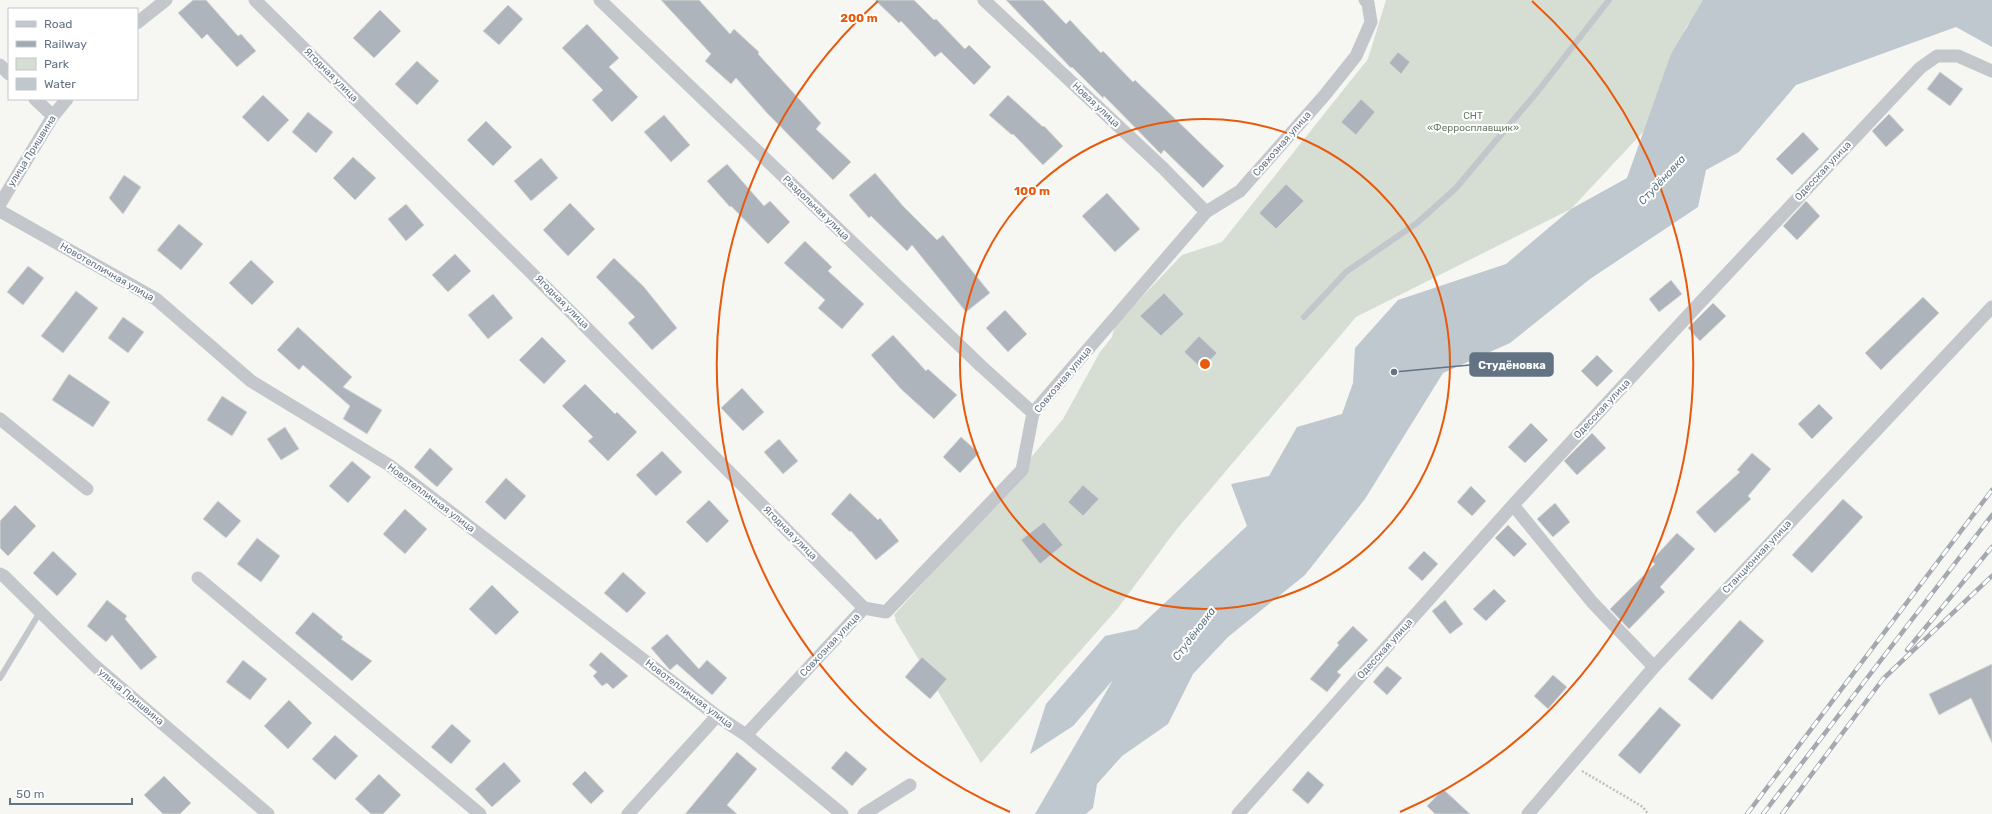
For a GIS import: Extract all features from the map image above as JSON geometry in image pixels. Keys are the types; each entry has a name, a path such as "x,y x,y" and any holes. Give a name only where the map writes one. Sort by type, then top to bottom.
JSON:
{"street":[{"path":"138,22 166,0"},
{"name":"Ягодная улица","path":"255,0 575,316 864,608"},
{"name":"Раздольная улица","path":"600,0 975,361 1033,413"},
{"name":"Новая улица","path":"984,0 1162,168 1206,212"},
{"name":"Совхозная улица","path":"746,735 864,608 886,612 1022,470 1033,413 1206,212 1240,192 1324,96 1356,56 1371,22 1367,2"},
{"name":"Одесская улица","path":"1238,814 1513,505 1920,68 1937,56 1958,56 1992,71"},
{"path":"0,65 8,73"},
{"path":"36,100 53,116"},
{"name":"улица Пришвина","path":"0,204 53,116 66,100"},
{"name":"Новотепличная улица","path":"0,211 156,300 251,381 388,465 717,716 746,735 842,814"},
{"name":"Станционная улица","path":"1528,814 1654,668 1992,307"},
{"path":"0,419 87,488"},
{"path":"1513,505 1592,602 1654,668"},
{"name":"улица Пришвина","path":"0,574 4,576 94,666 268,814"},
{"path":"198,578 480,814"},
{"path":"628,814 717,716"},
{"path":"864,814 910,785"}],"lane":[{"path":"1304,317 1346,272 1416,223 1456,188 1538,91 1609,0"},
{"path":"0,678 40,612"}],"path":[{"path":"1571,764 1643,807 1648,814"}],"green space":[{"name":"СНТ «Ферросплавщик»","path":"1386,0 1708,0 1686,27 1644,131 1571,209 1356,317 1176,530 1118,608 981,763 895,620 894,615 965,537 1063,419 1100,352 1112,337 1115,325 1182,255 1222,242 1368,59"}],"water":[{"path":"1703,0 1992,0 1992,47 1956,27 1796,85 1739,152 1706,170 1698,207 1590,279 1510,343 1443,373 1365,499 1305,575 1228,637 1193,674 1168,724 1122,756 1097,784 1093,808 1086,814 1035,814 1113,680 1073,726 1030,754 1046,704 1105,636 1137,629 1247,526 1231,484 1269,476 1297,427 1342,414 1353,383 1355,348 1398,300 1506,264 1571,209 1627,178 1671,54"}],"building":[{"path":"193,0 206,0 238,36 241,34 256,51 237,67 207,34 202,39 178,13"},
{"path":"661,0 699,0 730,34 734,29 759,52 758,54 821,123 816,129 851,162 833,180 767,113 736,78 731,84 705,61 711,54"},
{"path":"875,0 914,0 934,20 936,19 965,49 969,45 991,67 974,85 941,52 935,57 901,21 899,23"},
{"path":"1006,0 1043,0 1066,24 1070,20 1101,53 1103,51 1133,82 1135,80 1224,166 1203,188 1164,150 1161,154 1104,96 1103,98 1072,67 1071,68"},
{"path":"508,5 523,19 499,45 483,31"},
{"path":"380,10 401,31 374,58 353,38"},
{"path":"587,24 619,58 609,67 638,97 612,122 592,100 603,90 562,48"},
{"path":"1398,52 1410,62 1401,74 1389,63"},
{"path":"417,61 439,81 417,105 395,84"},
{"path":"1940,72 1963,89 1950,106 1927,89"},
{"path":"263,95 289,120 268,142 242,117"},
{"path":"1008,95 1043,127 1044,126 1063,146 1043,165 1013,134 1012,135 989,115"},
{"path":"1361,99 1375,112 1356,135 1341,122"},
{"path":"308,112 333,132 316,153 292,132"},
{"path":"1889,114 1904,130 1886,147 1872,131"},
{"path":"664,115 690,145 671,162 644,132"},
{"path":"486,121 512,147 493,166 467,140"},
{"path":"1803,132 1819,149 1792,175 1776,159"},
{"path":"353,157 376,178 355,200 333,178"},
{"path":"541,158 558,178 531,201 514,181"},
{"path":"727,164 764,206 770,201 790,222 768,244 731,206 730,207 707,181"},
{"path":"875,173 903,206 937,240 943,235 990,293 966,312 912,245 907,251 871,216 869,218 849,195"},
{"path":"124,175 141,187 123,214 109,198"},
{"path":"1286,184 1304,201 1276,229 1259,213"},
{"path":"1107,193 1140,229 1115,252 1082,216"},
{"path":"1806,201 1820,216 1797,240 1783,226"},
{"path":"570,203 595,229 568,256 543,230"},
{"path":"406,204 424,225 406,241 388,219"},
{"path":"179,224 203,244 181,270 157,250"},
{"path":"805,241 832,267 828,271 864,304 842,329 818,308 825,300 784,263"},
{"path":"455,254 471,271 448,292 432,275"},
{"path":"614,258 644,287 677,328 652,350 628,323 635,317 596,277"},
{"path":"251,260 274,282 252,305 229,283"},
{"path":"28,266 44,278 23,305 7,292"},
{"path":"1671,280 1682,294 1659,312 1649,299"},
{"path":"76,291 98,308 63,353 41,336"},
{"path":"1164,293 1184,314 1161,336 1140,316"},
{"path":"493,294 513,318 488,339 468,315"},
{"path":"1923,297 1939,313 1881,370 1865,353"},
{"path":"1713,303 1726,316 1700,341 1688,328"},
{"path":"1005,310 1027,334 1008,352 986,328"},
{"path":"123,317 144,332 128,353 108,338"},
{"path":"298,327 352,377 343,387 382,410 367,434 343,419 350,406 303,365 299,370 277,350"},
{"path":"893,335 926,371 928,369 957,395 934,419 901,389 871,355"},
{"path":"1199,336 1217,353 1202,369 1184,352"},
{"path":"542,337 566,361 544,384 519,360"},
{"path":"1597,355 1613,371 1597,387 1581,371"},
{"path":"69,374 110,402 93,427 52,400"},
{"path":"585,384 615,414 617,412 637,432 608,461 588,441 593,437 562,406"},
{"path":"742,388 764,412 743,431 721,408"},
{"path":"222,396 247,412 232,436 207,420"},
{"path":"1819,404 1833,418 1812,439 1798,424"},
{"path":"1531,423 1548,440 1525,463 1508,447"},
{"path":"285,427 299,449 281,460 267,439"},
{"path":"1592,433 1606,448 1577,475 1564,461"},
{"path":"961,437 979,453 960,473 943,457"},
{"path":"779,439 798,461 783,474 764,452"},
{"path":"430,448 453,469 437,487 414,467"},
{"path":"662,451 682,472 656,496 636,475"},
{"path":"1752,453 1771,469 1748,496 1751,499 1715,533 1696,512 1740,472 1737,470"},
{"path":"352,461 371,477 348,503 329,486"},
{"path":"506,478 526,496 505,520 485,502"},
{"path":"1083,485 1099,499 1083,516 1068,502"},
{"path":"1471,486 1486,501 1472,516 1457,502"},
{"path":"850,493 878,520 880,518 899,541 876,560 851,531 850,532 831,514"},
{"path":"1843,499 1863,517 1812,573 1792,555"},
{"path":"709,500 729,521 707,543 686,522"},
{"path":"218,501 241,521 226,538 203,519"},
{"path":"1555,503 1570,522 1553,537 1537,519"},
{"path":"15,505 36,526 8,556 0,548 0,521"},
{"path":"405,509 427,529 405,554 383,534"},
{"path":"1044,522 1063,545 1040,564 1021,540"},
{"path":"1508,525 1527,544 1514,557 1495,538"},
{"path":"1677,533 1695,549 1660,587 1665,592 1629,629 1610,609 1655,564 1651,561"},
{"path":"257,538 280,556 261,582 237,564"},
{"path":"53,551 77,574 57,596 33,573"},
{"path":"1424,551 1438,564 1422,581 1408,568"},
{"path":"623,572 646,593 627,613 604,593"},
{"path":"492,585 519,612 496,635 469,609"},
{"path":"1494,589 1506,601 1486,621 1473,609"},
{"path":"107,600 127,616 125,619 157,657 141,670 112,635 106,642 87,626"},
{"path":"1445,600 1463,624 1450,634 1432,611"},
{"path":"313,612 343,637 341,639 372,661 352,681 295,633"},
{"path":"1740,620 1764,641 1712,700 1688,679"},
{"path":"1353,626 1368,640 1337,672 1341,675 1327,692 1310,679 1339,645 1337,643"},
{"path":"667,634 699,669 707,660 727,678 712,695 677,664 670,670 651,648"},
{"path":"601,652 628,676 613,689 607,683 602,686 593,676 597,672 589,665"},
{"path":"922,657 947,679 930,699 905,677"},
{"path":"243,660 267,679 250,700 226,682"},
{"path":"1992,664 1992,743 1971,698 1939,715 1929,694"},
{"path":"1387,666 1402,678 1387,695 1373,682"},
{"path":"1553,675 1567,687 1548,709 1534,696"},
{"path":"289,700 312,723 288,749 264,726"},
{"path":"1660,707 1681,725 1640,774 1618,755"},
{"path":"452,724 471,741 451,764 431,747"},
{"path":"335,735 358,756 335,780 312,759"},
{"path":"846,751 867,769 852,786 831,768"},
{"path":"737,752 757,769 727,805 737,814 685,814"},
{"path":"504,762 521,781 492,807 475,789"},
{"path":"585,771 604,791 591,804 572,784"},
{"path":"1308,771 1324,785 1308,804 1292,790"},
{"path":"379,774 401,795 383,814 371,814 355,799"},
{"path":"164,776 191,803 180,814 163,814 144,795"},
{"path":"1443,789 1470,814 1435,814 1427,806"}],"railway":[{"path":"1747,814 1992,490"},
{"path":"1763,814 1992,515"},
{"path":"1907,650 1992,547"},
{"path":"1782,814 1883,679 1992,576"}],"place":[{"name":"Студёновка","path":"1394,372"}]}
